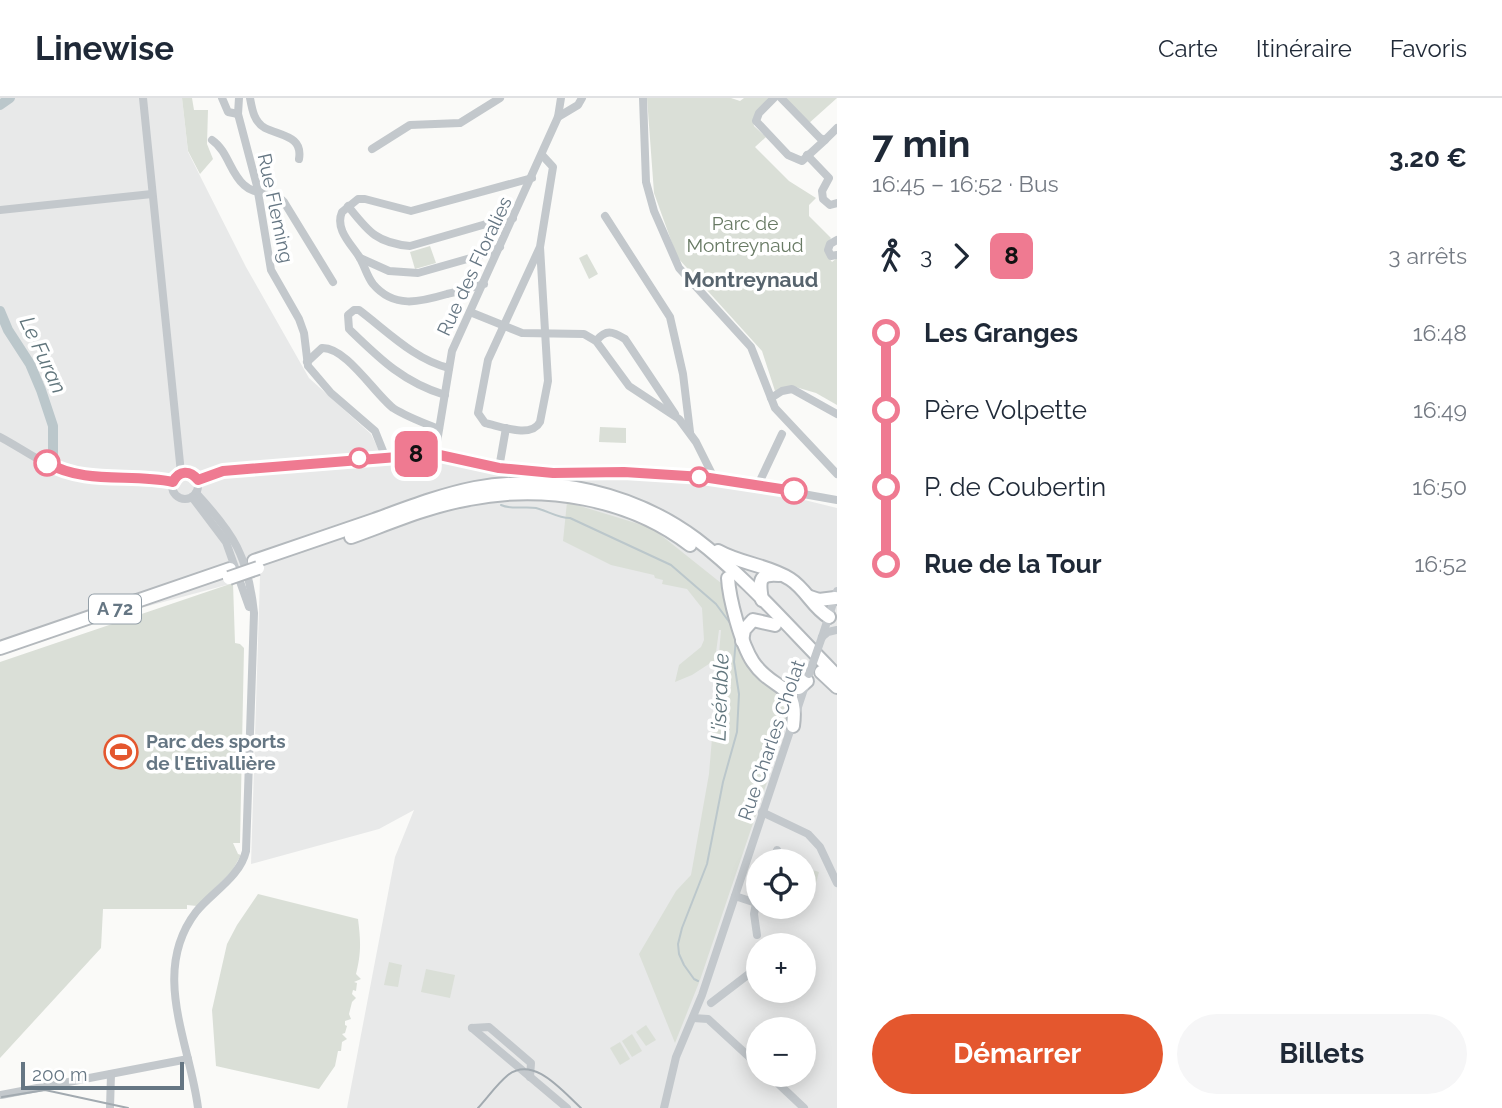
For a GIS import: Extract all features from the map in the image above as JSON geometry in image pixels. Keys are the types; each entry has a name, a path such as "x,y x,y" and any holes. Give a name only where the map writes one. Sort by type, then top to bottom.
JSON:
{"highway":[{"name":"A 72","path":"0,657 449,495 483,487 524,484 574,488 620,499 666,520 710,550 837,676"},
{"name":"A 72","path":"256,565 468,499 507,493 578,497 615,506 684,540 728,578 837,687"},
{"path":"710,550 782,575 798,585 823,614 833,619"},
{"name":"A 72","path":"0,648 230,574"},
{"path":"762,600 759,586 763,577 771,574 782,575"},
{"path":"728,578 742,641 757,668 768,679 784,688 794,704 793,726"},
{"path":"810,597 820,600 836,598"},
{"path":"742,641 744,630 753,621 775,625"},
{"path":"784,688 799,688 808,678"}],"street":[{"path":"143,98 181,473 173,482 173,489 176,495 183,499 194,495"},
{"path":"222,98 228,112 238,114"},
{"name":"Rue Fleming","path":"239,98 238,114 258,192 271,270 299,319 306,342 307,362 331,393 375,431 385,456"},
{"path":"250,98 257,121 265,128 290,137 298,145 299,159"},
{"path":"372,149 410,125 460,123 500,98"},
{"name":"Rue des Floralies","path":"435,454 452,351 542,155 558,117 561,98"},
{"path":"558,117 578,105 582,98"},
{"path":"643,98 646,182 654,211 678,268 751,347 771,398 781,415 837,474"},
{"path":"774,98 759,113 758,124 794,159 802,161 837,128"},
{"path":"780,98 818,137 825,140"},
{"path":"212,140 219,145 245,186 258,192 272,193 284,202 333,282"},
{"path":"540,247 488,360 478,413 485,423 529,431 538,426 548,382 540,247 553,167 542,155"},
{"path":"807,155 829,178 822,191 823,199 831,205 837,203"},
{"path":"484,284 419,302 403,303 382,292 372,283 360,258 341,230 339,222 342,212 358,199 411,211 532,178"},
{"path":"0,209 152,194"},
{"path":"348,206 375,236 386,243 401,245 420,244 513,218"},
{"path":"605,216 670,317 684,374 690,432"},
{"path":"837,240 830,244 828,250 831,256 837,256"},
{"path":"360,258 389,271 418,273 492,252 500,247"},
{"path":"445,395 416,385 393,371 349,329 348,315 359,310 418,355 449,368"},
{"path":"470,312 522,332 584,334 596,341 629,386 679,419"},
{"path":"596,341 603,332 612,331 625,339 690,432 714,478"},
{"path":"307,362 322,348 336,350 392,407 439,429"},
{"path":"771,398 782,391 792,389 837,414"},
{"path":"499,468 506,428"},
{"path":"758,485 782,434"},
{"path":"0,437 60,470 74,474 173,482"},
{"path":"0,444 11,443"},
{"path":"198,480 223,471 435,454 499,468 553,473 624,472 714,478 837,500"},
{"path":"181,473 189,473 198,480"},
{"path":"198,480 194,495 226,542 253,620 244,860 237,872 195,914 177,951 174,999 198,1108"},
{"name":"Rue Charles Cholat","path":"664,1108 676,1057 702,995 822,637 833,619 836,598"},
{"path":"822,637 837,630"},
{"path":"762,812 808,834 820,848 837,883"},
{"path":"735,896 746,898"},
{"path":"708,1019 711,1003 746,976"},
{"path":"702,995 711,1003"},
{"path":"693,1018 708,1019 746,1054"},
{"path":"530,1077 531,1063 489,1027 472,1028 566,1108"},
{"path":"1,1095 188,1059"},
{"path":"110,1108 111,1074"},
{"path":"782,1087 804,1108"}],"shaded area":[{"path":"0,98 182,98 188,152 246,267 309,378 371,434 380,453 435,457 503,474 550,478 667,478 714,482 837,508 837,1108 347,1108 395,857 414,810 379,829 251,864 260,576 0,646"}],"green space":[{"path":"182,98 192,98 194,110 208,110 207,144 213,159 200,174 188,151"},
{"name":"Parc de Montreynaud","path":"647,98 731,98 740,101 744,98 771,98 753,120 754,126 766,137 755,147 789,181 816,198 809,205 809,216 831,238 827,253 832,262 837,258 837,405 816,393 792,386 775,391 762,351 677,257 654,193"},
{"path":"782,98 837,98 808,124"},
{"path":"430,246 436,263 415,269 410,252"},
{"path":"587,254 598,274 589,279 579,258"},
{"path":"600,427 626,428 626,443 599,442"},
{"path":"567,502 652,528 726,587 749,664 791,710 767,774 769,776 700,980 675,1043 639,954 676,891 691,875 709,774 721,630 715,660 675,682 679,665 701,647 704,640 702,608 687,589 662,584 663,580 655,578 654,575 611,565 563,541"},
{"name":"Parc des sports de l'Etivallière","path":"233,583 235,643 244,648 240,843 233,843 241,855 232,871 197,906 187,905 187,909 103,909 101,948 0,1058 0,662"},
{"path":"258,894 358,919 360,948 356,974 361,979 354,982 357,983 356,991 353,990 352,994 356,998 349,1014 351,1019 345,1021 347,1026 342,1034 347,1039 342,1042 335,1066 319,1089 216,1066 212,1010 227,944"},
{"path":"389,962 402,965 398,987 384,985"},
{"path":"426,969 455,975 450,998 421,992"},
{"path":"646,1025 656,1040 646,1046 636,1032"},
{"path":"632,1034 642,1051 632,1057 622,1041"},
{"path":"620,1042 630,1059 620,1065 610,1048"}],"waterway":[{"name":"Le Furan","path":"0,105 10,98"},
{"name":"Le Furan","path":"0,311 8,330 30,364 41,390 53,426 53,458"},
{"name":"L'isérable","path":"501,505 536,508 570,518 671,565 716,604 730,623 736,638 734,662 739,694 737,732 723,782 707,864 678,944 684,965 698,981"}],"tram line":[{"path":"478,1108 508,1075 528,1069 548,1078 581,1108"},
{"path":"2,1097 45,1090 128,1108"}],"bus line":[{"name":"8","path":"47,463 78,475 173,482 178,475 185,472 198,480 223,471 435,454 499,468 553,473 624,472 703,477 794,491"}],"place":[{"name":"Parc des sports de l'Etivallière","path":"121,752"}],"district":[{"name":"Montreynaud","path":"751,280"}]}
